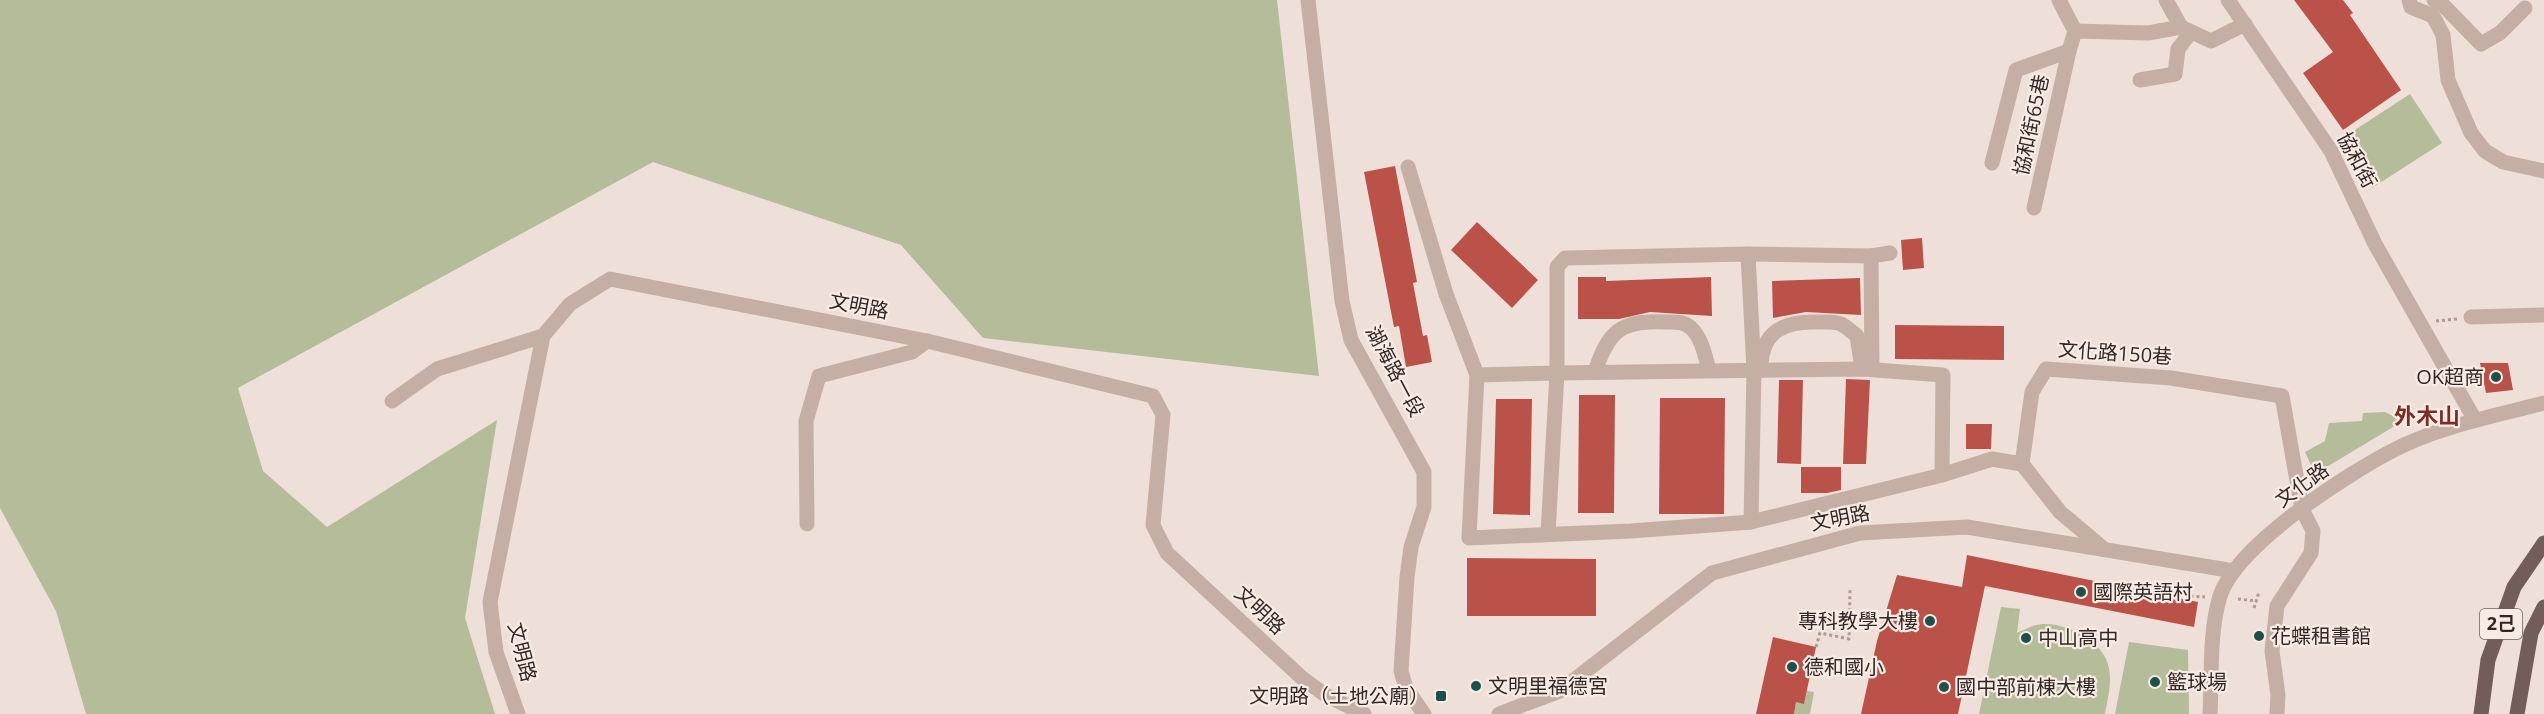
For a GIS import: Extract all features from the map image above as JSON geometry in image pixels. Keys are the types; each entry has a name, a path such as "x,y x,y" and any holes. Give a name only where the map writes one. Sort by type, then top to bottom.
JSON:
{"main road":[{"name":"2己","path":"2481,714 2488,660 2514,587 2544,543"},
{"name":"2己","path":"2517,714 2531,633 2544,607"}],"street":[{"name":"湖海路一段","path":"1308,0 1342,301 1349,331 1424,472 1424,507 1411,547 1407,577 1401,671 1406,688 1424,714"},
{"path":"2059,0 2075,31 2148,33 2186,29"},
{"path":"2166,0 2186,29 2211,41 2245,24"},
{"name":"協和街","path":"2228,0 2331,151 2375,244 2475,420"},
{"path":"2434,0 2444,6 2481,44 2499,33 2525,8"},
{"path":"2406,2 2433,16 2443,35 2448,80 2470,133 2485,151 2503,162 2544,171"},
{"path":"2140,80 2175,74 2178,49 2186,29"},
{"name":"協和街65巷","path":"2034,208 2075,31"},
{"name":"協和街65巷","path":"1992,163 2016,70 2069,51"},
{"path":"1408,167 1446,294 1477,375 1469,538 1631,531 1751,522 1942,475 1992,459 2022,464 2060,512 2104,549"},
{"path":"1748,254 1757,369 1751,522"},
{"path":"1548,533 1557,373 1557,267 1565,258 1890,254"},
{"path":"1867,369 1871,256"},
{"name":"文明路","path":"518,714 496,652 490,602 543,336 570,304 610,279 927,341 1153,396 1163,415 1153,525 1167,553 1302,678 1324,694 1364,714"},
{"path":"2471,317 2543,313"},
{"path":"1757,369 1762,348 1776,331 1800,321 1840,323 1857,336 1867,369"},
{"path":"1595,372 1602,351 1614,332 1631,323 1657,322 1685,322 1693,329 1703,348 1708,370"},
{"path":"392,401 437,369 543,336"},
{"path":"807,524 806,421 819,376 912,352 927,341"},
{"path":"1477,375 1757,369 1867,369 1943,375 1942,475"},
{"name":"文化路150巷","path":"2022,464 2032,392 2046,369 2171,378 2282,396 2302,509"},
{"name":"文化路","path":"2210,714 2213,651 2220,596 2234,571 2259,544 2302,509 2358,471 2405,445 2475,420 2544,403"},
{"path":"2277,714 2278,695 2272,651 2277,606 2311,553 2313,531 2302,509"},
{"name":"文明路","path":"1499,714 1560,691 1712,573 1790,550 1860,533 1967,527 2234,571"}],"path":[{"path":"2420,323 2471,317"},
{"path":"2168,588 2188,596"},
{"path":"1816,647 1820,633 1849,639 1850,590"},
{"path":"2254,608 2259,592"}],"green space":[{"path":"0,0 1277,0 1319,376 983,338 901,245 653,162 238,388 263,471 327,527 497,420 465,618 495,714 86,714 56,611 0,508"},
{"path":"2410,94 2442,143 2372,188 2341,139"},
{"path":"2385,412 2403,421 2315,474 2305,452 2325,441 2329,423 2362,421 2363,413"},
{"path":"2001,607 2020,609 2017,633 2037,625 2062,626 2080,633 2095,644 2106,659 2110,672 2105,714 1979,714"},
{"name":"籃球場","path":"2129,642 2188,650 2189,714 2115,714"},
{"path":"1807,691 1814,692 1810,714 1794,714 1796,702 1804,703"}],"building":[{"path":"2294,0 2343,0 2353,13 2350,15 2401,90 2343,130 2303,73 2333,52"},
{"path":"1395,166 1417,282 1413,283 1423,336 1427,335 1432,362 1406,367 1399,326 1394,327 1364,172"},
{"path":"1477,222 1538,280 1512,308 1451,250"},
{"path":"1922,238 1924,268 1903,270 1901,240"},
{"path":"1578,277 1606,277 1606,281 1711,277 1712,316 1650,312 1619,319 1578,319"},
{"path":"1860,278 1861,315 1806,312 1773,318 1772,281"},
{"path":"1895,325 2004,326 2004,360 1895,359"},
{"name":"OK超商","path":"2480,363 2508,363 2513,390 2486,393"},
{"path":"1846,379 1870,380 1866,464 1843,464"},
{"path":"1779,380 1803,380 1801,464 1777,463"},
{"path":"1579,395 1615,395 1614,513 1578,513"},
{"path":"1660,398 1725,398 1724,514 1659,514"},
{"path":"1496,399 1532,399 1530,515 1493,514"},
{"path":"1966,424 1992,424 1991,449 1966,449"},
{"path":"1801,467 1841,467 1841,490 1827,493 1801,493"},
{"path":"1967,555 2198,602 2194,627 1985,586 1958,714 1861,714 1877,641 1897,575 1962,587"},
{"path":"1467,558 1596,559 1596,616 1467,616"},
{"path":"1773,637 1816,647 1804,704 1796,702 1794,714 1756,714"}],"place":[{"name":"OK超商","path":"2496,377"},
{"name":"國際英語村","path":"2081,592"},
{"name":"專科教學大樓","path":"1930,621"},
{"name":"花蝶租書館","path":"2259,636"},
{"name":"中山高中","path":"2026,638"},
{"name":"德和國小","path":"1792,667"},
{"name":"籃球場","path":"2155,682"},
{"name":"文明里福德宮","path":"1476,686"},
{"name":"國中部前棟大樓","path":"1944,687"},
{"name":"文明路（土地公廟）","path":"1441,696"}],"district":[{"name":"外木山","path":"2427,416"}]}
